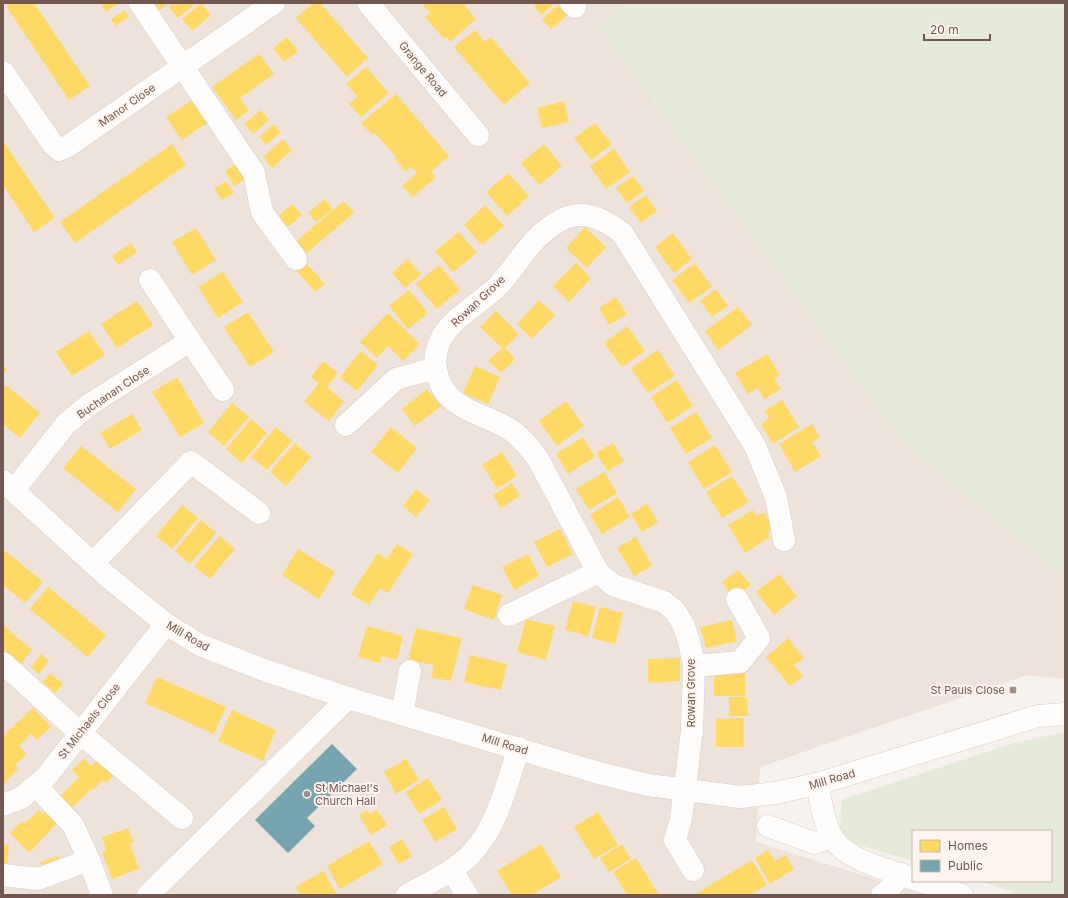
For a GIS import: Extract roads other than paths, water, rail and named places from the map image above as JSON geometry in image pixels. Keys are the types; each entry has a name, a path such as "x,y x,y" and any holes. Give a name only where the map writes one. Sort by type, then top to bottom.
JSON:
{"street":[{"path":"140,3 254,173 262,212 296,259"},
{"name":"Manor Close","path":"3,72 52,143 59,150 68,146 274,3"},
{"name":"Grange Road","path":"378,6 478,135"},
{"name":"Rowan Grove","path":"693,870 675,840 681,819 692,730 694,666 689,641 683,624 675,611 657,599 613,585 598,572 538,459 525,442 510,429 464,409 451,399 442,387 436,368 436,352 442,336 455,321 479,303 499,284 540,235 554,223 570,217 587,215 608,222 623,234 755,446 776,497 784,540"},
{"path":"150,280 223,390"},
{"name":"Buchanan Close","path":"8,485 66,424 90,404 190,341"},
{"path":"346,425 396,379 436,368"},
{"path":"92,562 192,462 259,513"},
{"name":"Mill Road","path":"8,485 92,562 166,624 200,645 264,670 348,698 519,748 599,774 648,786 741,797 775,793 817,784 1038,716 1065,714"},
{"path":"509,615 598,572"},
{"path":"694,666 740,662 759,638 737,599"},
{"name":"St Michaels Close","path":"3,805 21,798 36,786 166,624"},
{"path":"3,663 80,733 182,818"},
{"path":"402,714 410,672"},
{"path":"148,895 348,698"},
{"path":"407,895 452,870 470,855 487,833 498,808 519,748"},
{"path":"817,784 832,837 836,845 846,853 911,878"},
{"path":"36,786 74,825 102,895"},
{"path":"768,826 814,843 832,837"},
{"path":"3,875 38,879 89,860"},
{"path":"452,870 467,895"},
{"path":"882,895 911,878"},
{"path":"923,882 962,895"}],"place":[{"name":"St Pauls Close","path":"1013,690"},
{"name":"St Michael's Church Hall","path":"307,794"}]}
